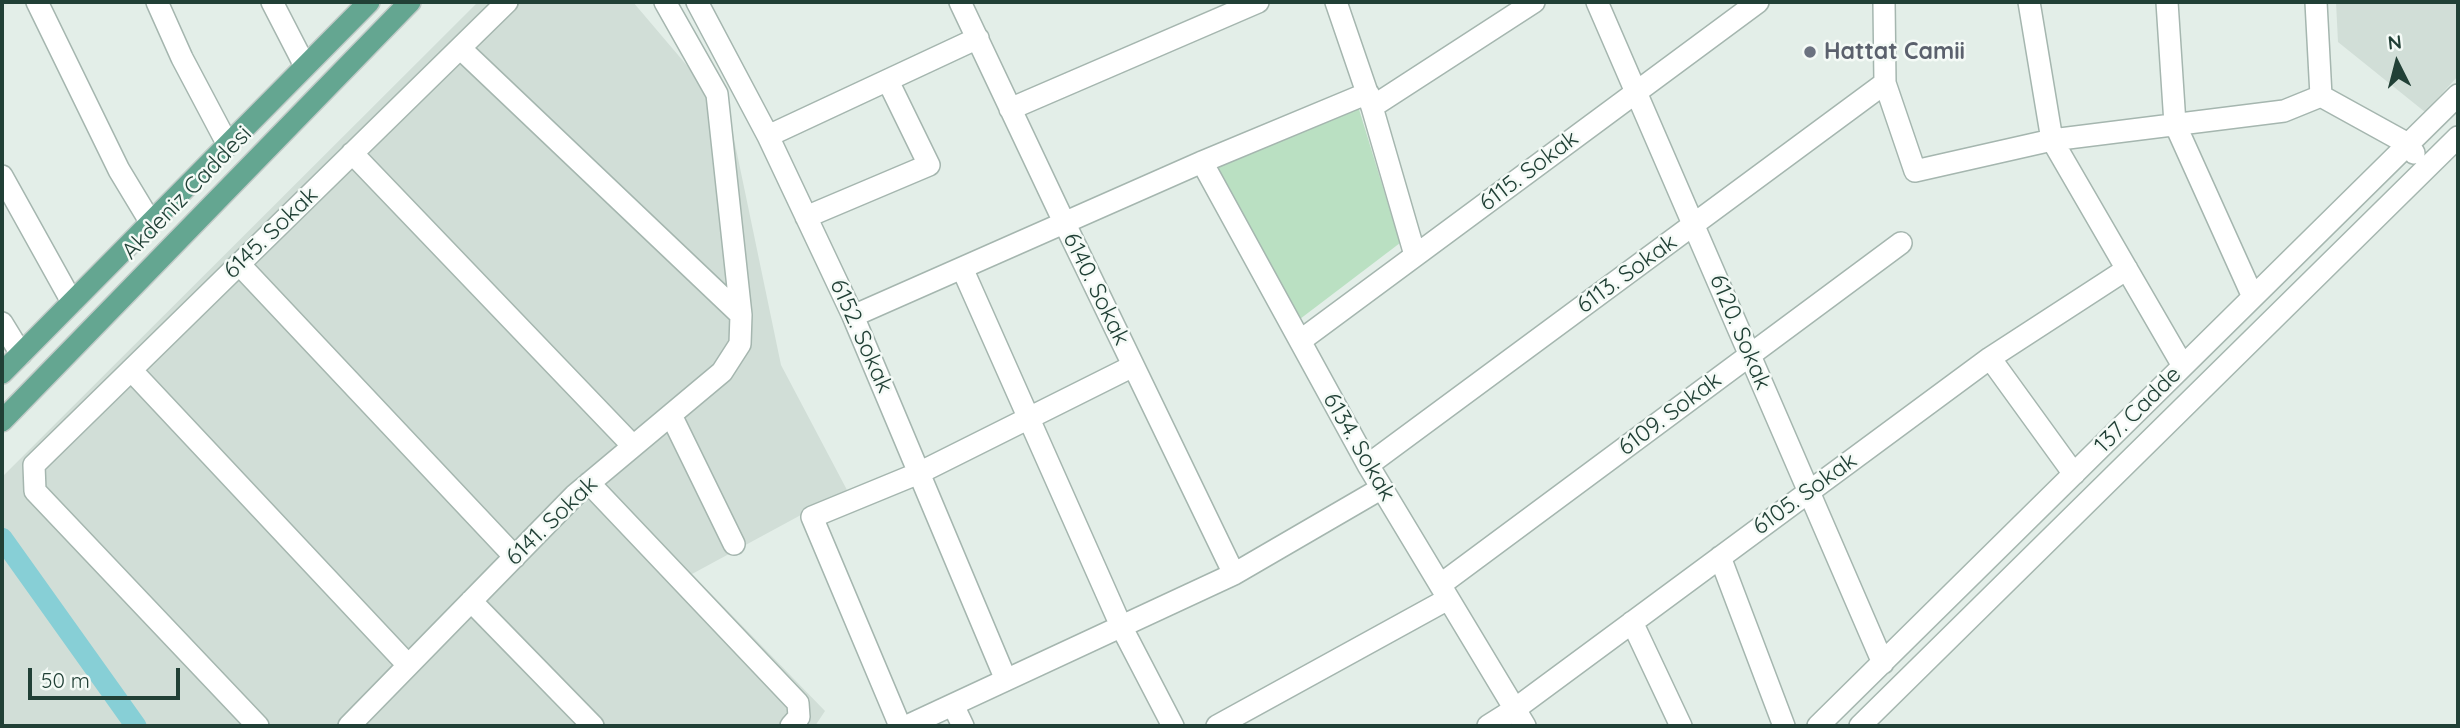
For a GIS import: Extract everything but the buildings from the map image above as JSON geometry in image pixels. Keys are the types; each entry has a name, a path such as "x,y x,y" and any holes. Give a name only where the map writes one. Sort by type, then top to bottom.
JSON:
{"main road":[{"name":"Akdeniz Caddesi","path":"2,373 369,2"},
{"name":"Akdeniz Caddesi","path":"2,421 410,2"}],"street":[{"path":"37,2 119,170 151,223"},
{"path":"157,2 182,58 228,145"},
{"path":"272,2 305,66"},
{"name":"6145. Sokak","path":"258,726 35,491 34,465 507,2"},
{"name":"6141. Sokak","path":"349,726 589,483 722,372 740,344 741,315 717,94 665,2"},
{"name":"6152. Sokak","path":"697,2 768,136 853,316 1006,680"},
{"name":"6140. Sokak","path":"961,2 1234,574"},
{"path":"1010,109 1258,2"},
{"path":"853,316 1202,162 1370,100 1534,2"},
{"name":"6120. Sokak","path":"1597,2 1882,663"},
{"name":"6115. Sokak","path":"1300,341 1758,2"},
{"path":"1884,2 1885,83 1915,171 2052,140 2284,111 2321,96"},
{"path":"2029,2 2052,140 2183,366"},
{"path":"2167,2 2175,124 2253,297"},
{"path":"2316,2 2321,96"},
{"path":"1339,3 1415,256"},
{"path":"768,136 978,38"},
{"path":"460,48 741,315"},
{"path":"807,218 929,165 888,81"},
{"name":"6113. Sokak","path":"1368,465 1885,83"},
{"name":"137. Cadde","path":"1818,726 2458,94"},
{"path":"2321,96 2408,144 2426,169"},
{"name":"137. Cadde","path":"1860,726 2458,137"},
{"path":"352,153 633,446"},
{"name":"6134. Sokak","path":"1202,162 1368,465 1520,718"},
{"path":"2,176 72,302"},
{"name":"6109. Sokak","path":"1217,726 1444,592 1749,355 1901,243"},
{"path":"239,264 515,556"},
{"path":"962,268 1121,626 1173,726"},
{"name":"6105. Sokak","path":"1488,726 1520,718 1632,622 1807,492 1990,358 2127,269"},
{"path":"2,323 21,354"},
{"path":"1990,358 2074,474"},
{"path":"900,726 812,517 919,473 1133,366"},
{"path":"131,370 408,665"},
{"path":"671,415 734,544"},
{"path":"589,483 798,703 795,722"},
{"path":"907,726 1234,574 1382,488"},
{"path":"1720,557 1784,726"},
{"path":"471,601 593,726"},
{"path":"1632,622 1681,726"},
{"path":"953,705 963,726"}],"shaded area":[{"path":"478,2 633,2 729,115 781,365 847,490 692,574 825,711 815,726 2,726 2,477"},
{"path":"2336,2 2458,2 2458,76 2425,112 2338,42"}],"green space":[{"path":"1358,106 1400,243 1300,319 1212,164"}],"waterway":[{"path":"2,538 136,726"}],"place":[{"name":"Hattat Camii","path":"1810,52"}]}
